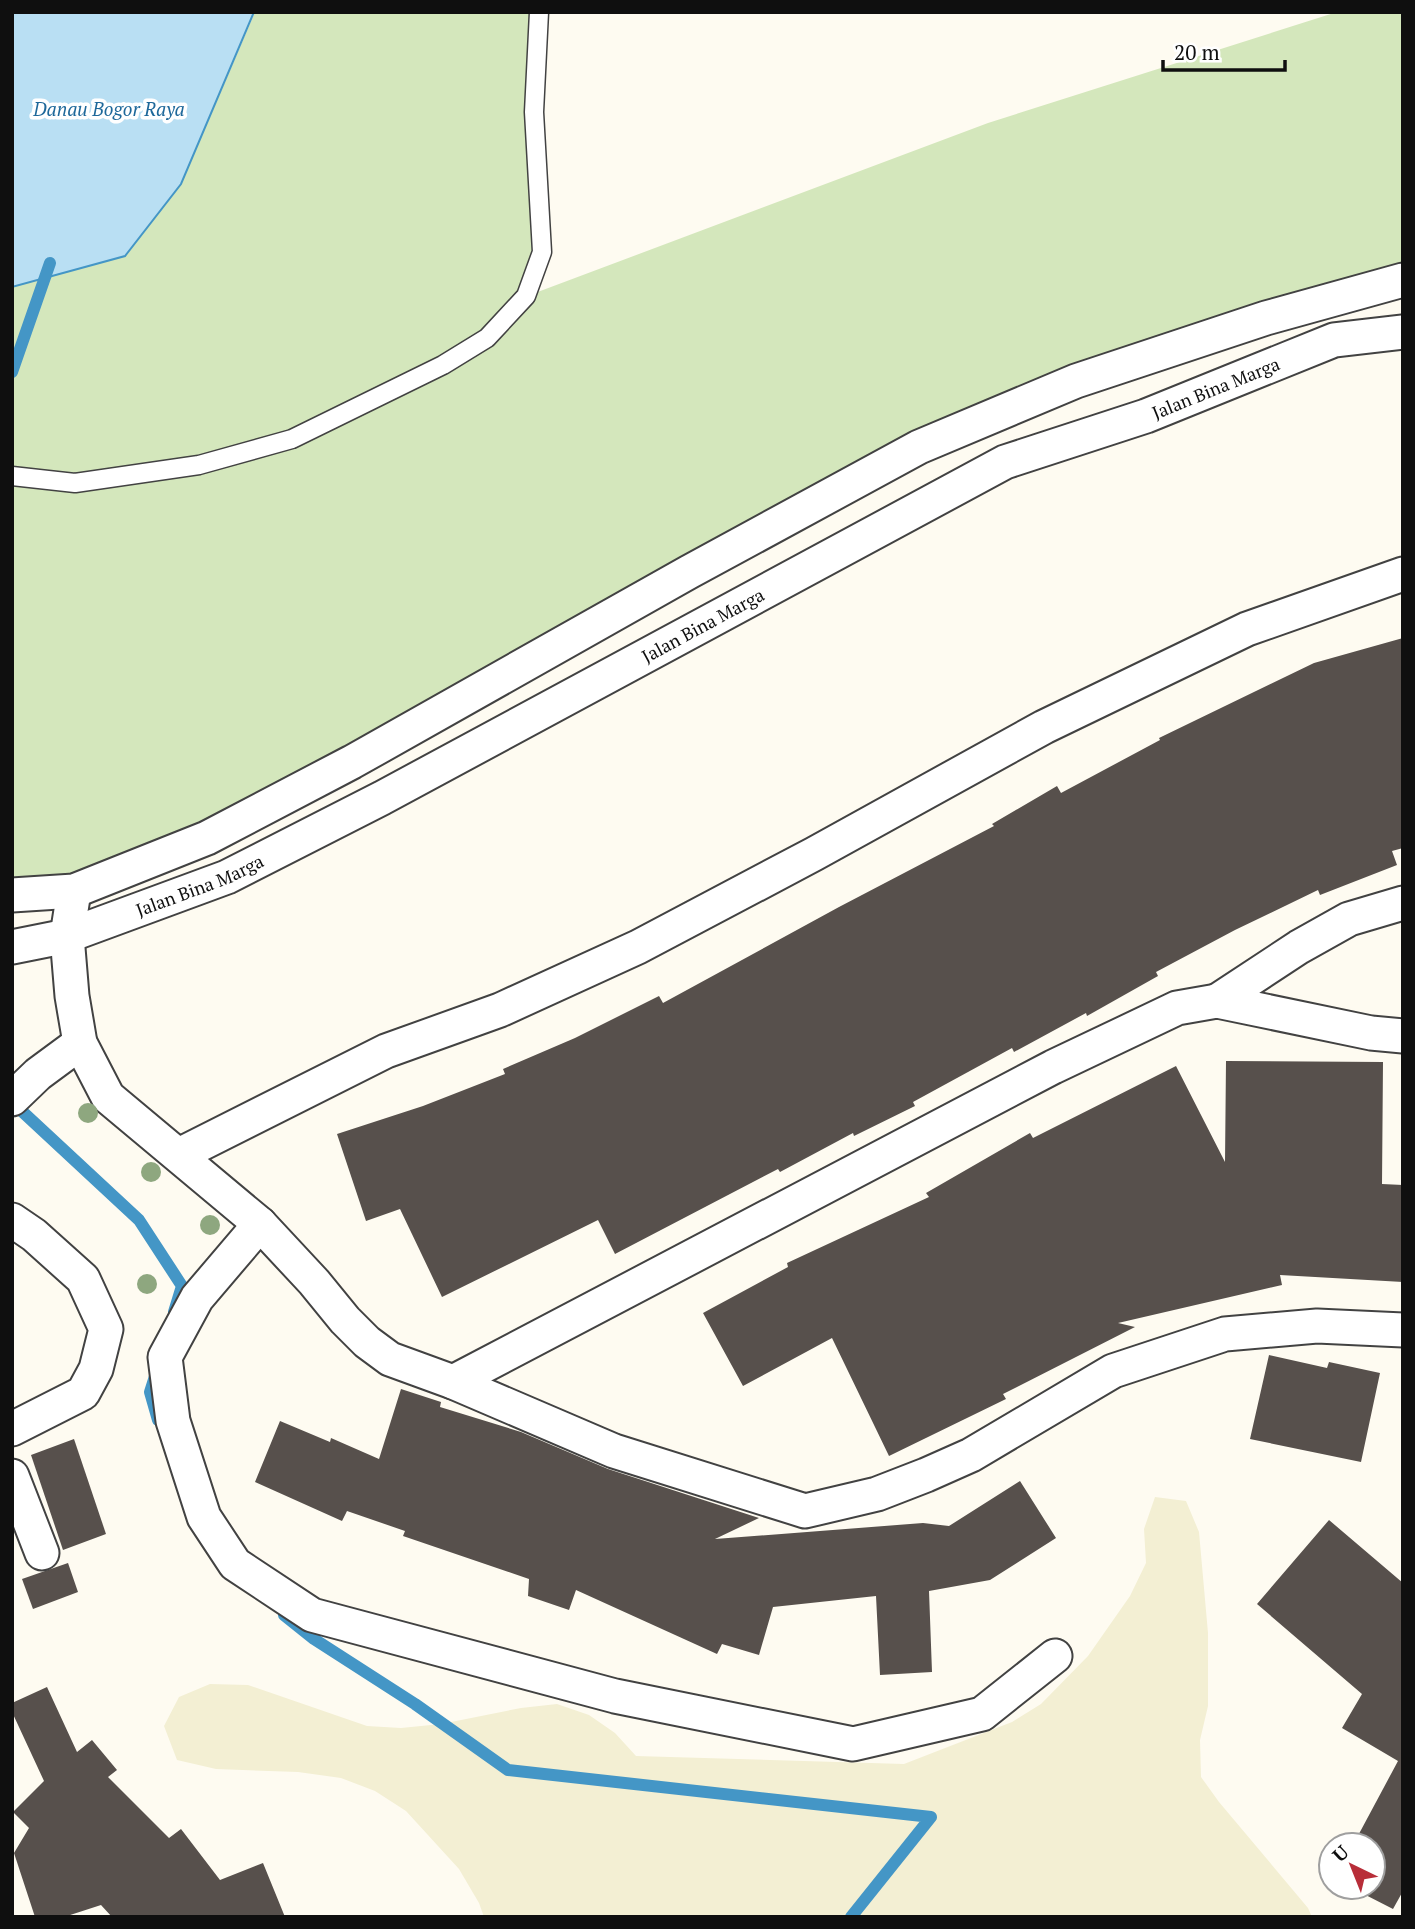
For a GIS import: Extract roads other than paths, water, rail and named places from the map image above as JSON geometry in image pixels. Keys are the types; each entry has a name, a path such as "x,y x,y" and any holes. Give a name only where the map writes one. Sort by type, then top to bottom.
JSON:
{"street":[{"path":"12,895 74,891 207,838 352,762 689,572 919,447 1076,381 1266,317 1403,280"},
{"name":"Jalan Bina Marga","path":"12,947 67,936 227,877 382,798 1005,462 1146,416 1334,340 1403,332"},
{"path":"179,1155 386,1051 500,1010 638,947 814,855 1044,727 1247,629 1403,574"},
{"path":"74,891 67,936 72,996 80,1043 108,1097 260,1224 367,1342 390,1359 453,1382 614,1451 805,1511 877,1494 926,1475 971,1455 1113,1371 1225,1335 1317,1326 1403,1330"},
{"path":"1217,1001 1349,919 1403,903"},
{"path":"453,1382 1054,1067 1177,1008 1217,1001 1371,1033 1403,1037"},
{"path":"12,1100 38,1074 80,1043"},
{"path":"12,1220 34,1235 83,1279 106,1329 96,1369 83,1393 12,1429"},
{"path":"260,1224 197,1298 165,1357 173,1421 204,1517 235,1564 312,1615 615,1696 853,1744 982,1714 1055,1656"},
{"path":"12,1476 42,1553"}],"lane":[{"path":"12,475 75,483 199,465 292,439 443,365 487,338 526,296 542,252 534,111 539,12"}],"water":[{"name":"Danau Bogor Raya","path":"12,12 254,12 181,184 125,256 12,287"}],"waterway":[{"path":"12,372 50,263"},
{"path":"12,1102 139,1220 182,1286 174,1312"},
{"path":"157,1370 150,1392 158,1420"},
{"path":"284,1615 314,1639 415,1704 508,1770 931,1817 851,1917"}]}
